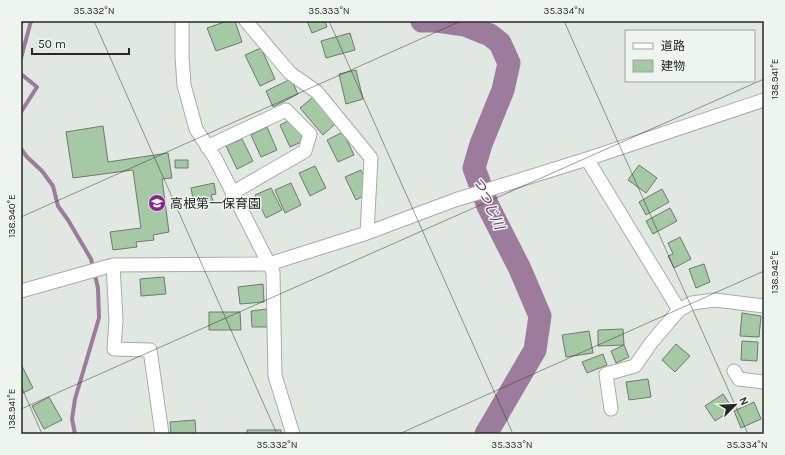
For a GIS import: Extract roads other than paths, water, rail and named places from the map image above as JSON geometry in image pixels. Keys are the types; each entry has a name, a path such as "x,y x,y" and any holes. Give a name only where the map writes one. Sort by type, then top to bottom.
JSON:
{"street":[{"path":"182,21 184,85 196,129 215,158 273,272 275,376 293,434"},
{"path":"246,21 290,74 317,92 371,158 367,232"},
{"path":"21,291 108,266 269,264 367,232 491,188 587,159 764,100"},
{"path":"207,147 286,110 310,134 305,151 232,193"},
{"path":"587,159 680,310"},
{"path":"108,266 116,320 114,349 150,350 162,434"},
{"path":"611,409 606,374 635,366 651,343 680,310 692,304 715,300 764,306"},
{"path":"734,371 739,379 764,382"}],"waterway":[{"path":"21,58 31,21"},
{"name":"つつじ川","path":"422,21 437,21 465,25 490,35 500,43 509,63 503,90 481,144 474,168 488,206 520,269 540,316 535,350 486,434"},
{"path":"21,74 37,87 21,112"},
{"path":"21,149 42,171 53,186 58,206 91,259 98,288 99,318 75,399 72,419 75,434"}],"place":[{"name":"高根第一保育園","path":"157,203"}]}
